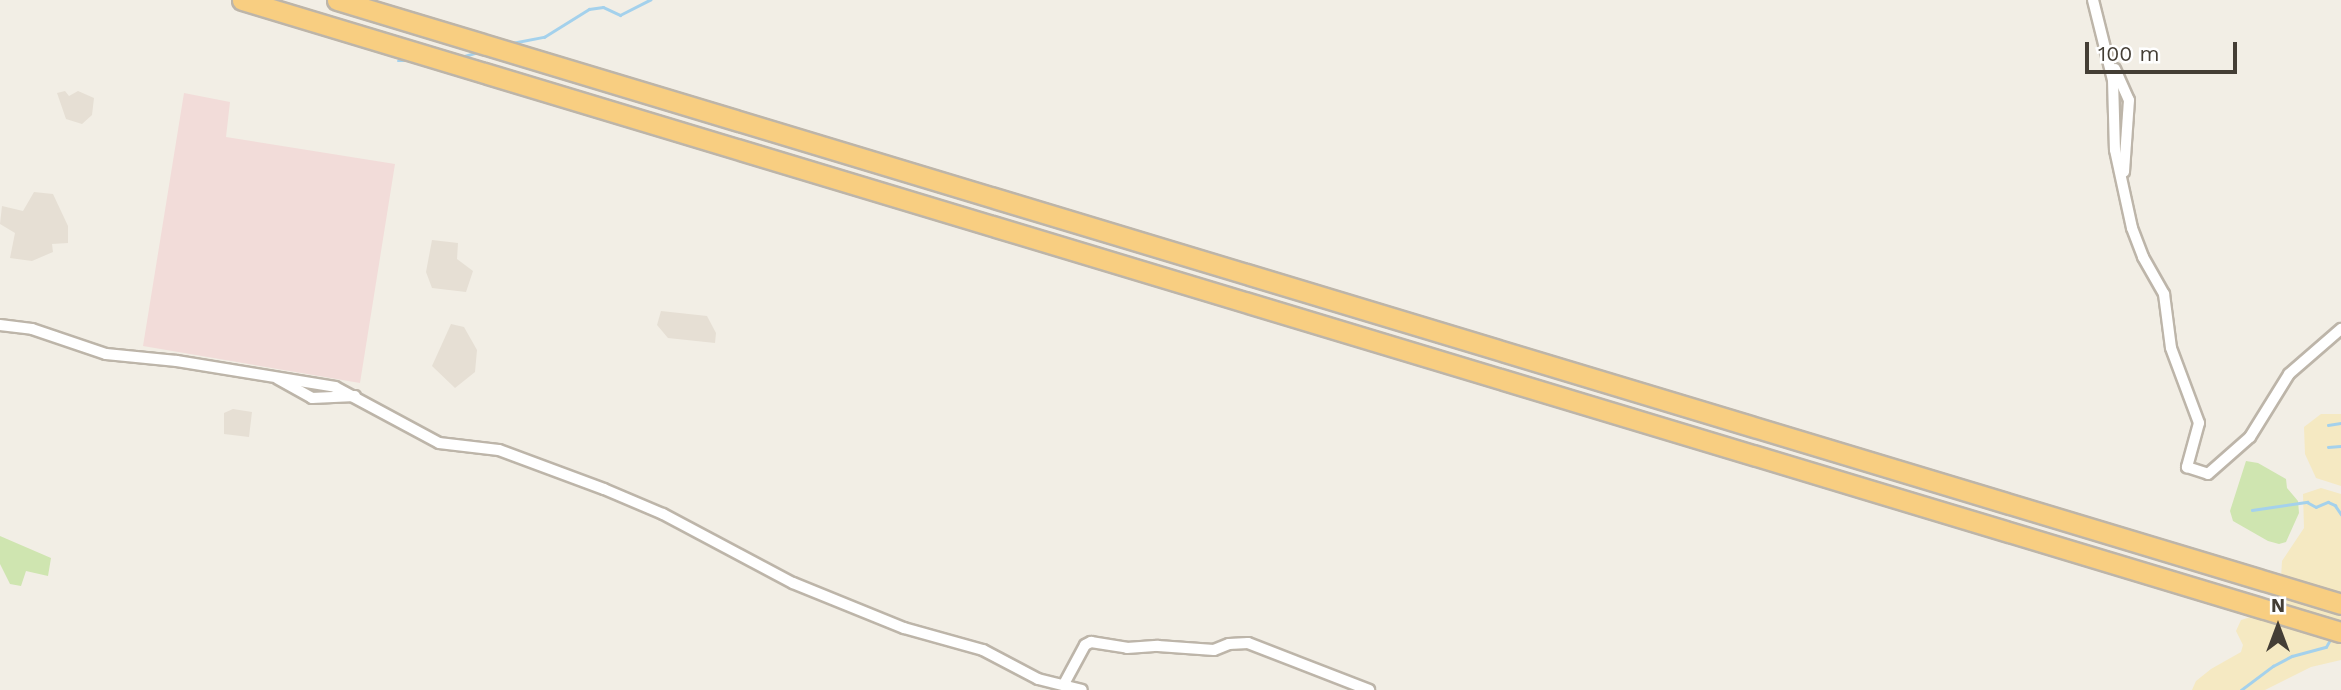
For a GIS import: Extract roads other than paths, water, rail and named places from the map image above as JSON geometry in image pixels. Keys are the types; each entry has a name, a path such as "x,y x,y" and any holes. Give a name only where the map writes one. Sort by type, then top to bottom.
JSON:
{"highway":[{"path":"242,0 2341,632"},
{"path":"338,0 2337,603"}],"street":[{"path":"2093,0 2109,59 2129,100 2123,181 2132,228 2143,257 2164,294 2171,348 2199,423 2187,467 2208,474 2240,446 2255,432 2289,374 2341,329"},
{"path":"0,325 33,329 106,354 177,360 270,374 312,398 355,396 439,443 499,450 604,489 663,514 793,583 904,628 983,650 1038,679 1082,690"},
{"path":"1063,684 1085,645 1091,642 1127,648 1158,646 1214,650 1229,644 1248,643 1369,690"}],"waterway":[{"path":"512,43 544,37 589,9 603,7 620,15 650,0"},
{"path":"461,57 478,52"},
{"path":"398,61 412,61"},
{"path":"2328,425 2341,423"},
{"path":"2328,447 2341,446"},
{"path":"2252,510 2307,502 2316,507 2328,502 2335,505 2341,514"},
{"path":"2241,690 2273,666 2292,656 2326,647 2332,636"}]}
